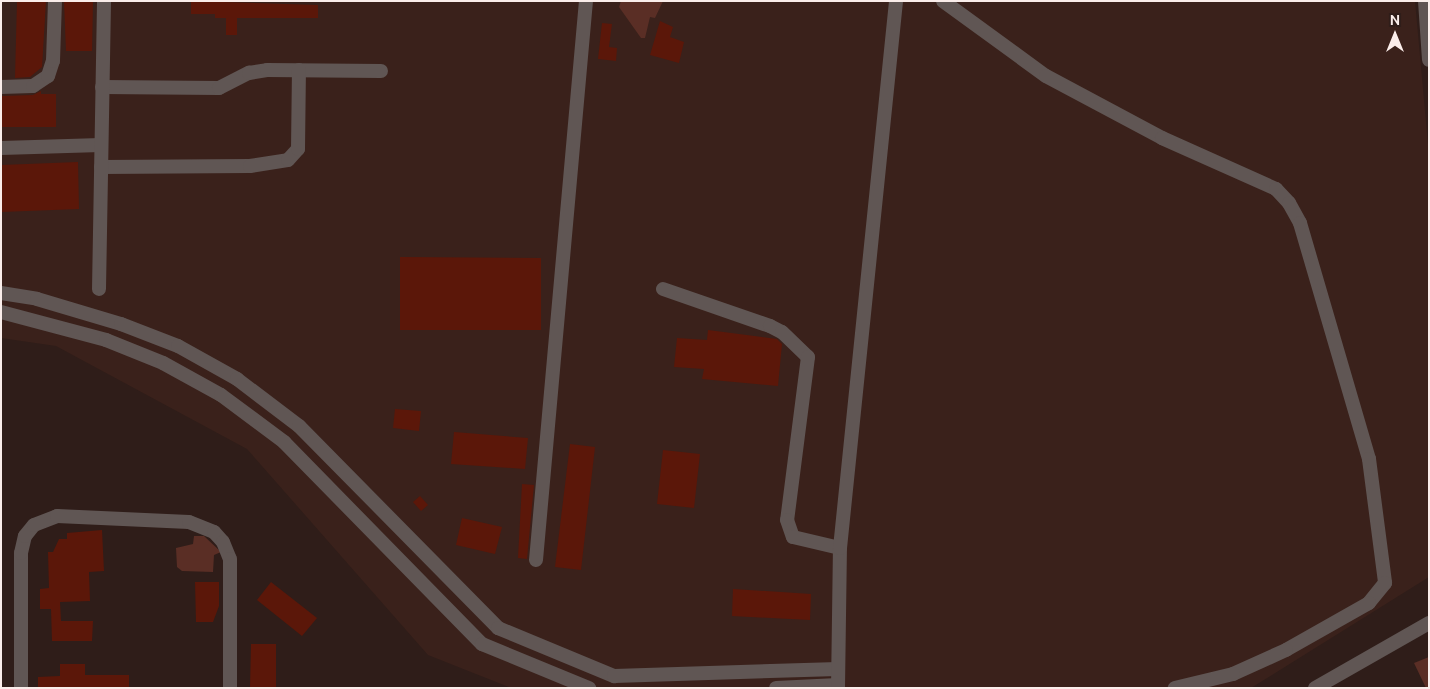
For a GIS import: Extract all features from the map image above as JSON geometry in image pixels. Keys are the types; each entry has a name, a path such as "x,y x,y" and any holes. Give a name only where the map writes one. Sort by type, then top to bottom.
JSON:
{"street":[{"path":"1,87 33,86 48,76 52,61 55,1"},
{"path":"99,289 104,1"},
{"path":"536,560 586,1"},
{"path":"776,688 838,686 840,548 896,1"},
{"path":"944,1 1046,76 1162,138 1276,189 1289,203 1300,223 1369,459 1385,583 1369,603 1286,650 1233,674 1175,688"},
{"path":"1426,1 1429,60"},
{"path":"102,87 219,88 249,73 299,70 381,71"},
{"path":"101,167 250,166 288,160 298,149 299,70"},
{"path":"1,148 101,145"},
{"path":"663,289 770,326 782,332 808,357 787,520 793,537 840,548"},
{"path":"1,292 36,299 121,324 178,346 236,379 299,426 498,628 614,676 838,669"},
{"path":"1,312 106,340 163,363 221,395 284,442 482,644 588,688"},
{"path":"21,688 21,553 25,536 34,525 57,516 189,522 214,532 230,559 230,688"},
{"path":"1315,688 1429,623"}],"shaded area":[{"path":"1,1 1415,1 1429,155 1429,577 1251,688 511,688 428,655 247,449 56,346 1,338"},
{"path":"621,1 663,1 655,18 650,17 645,38 641,38 619,7"},
{"path":"194,536 204,536 221,552 214,555 213,572 182,571 177,567 176,548 193,544"},
{"path":"1429,657 1429,688 1426,688 1414,663"}],"building":[{"path":"17,1 46,1 42,67 30,77 15,78"},
{"path":"64,1 93,1 92,51 66,51"},
{"path":"191,1 318,5 318,18 237,18 237,35 226,35 226,18 215,18 215,14 191,14"},
{"path":"660,21 673,27 670,37 684,42 679,63 650,55"},
{"path":"602,23 612,24 609,47 617,48 616,61 598,59"},
{"path":"41,91 41,94 56,94 56,127 2,127 2,96 33,95"},
{"path":"78,162 79,209 1,212 1,165"},
{"path":"400,257 541,258 541,330 400,330"},
{"path":"708,330 777,339 782,344 778,386 702,379 704,369 674,367 677,338 707,340"},
{"path":"395,409 421,411 419,431 393,428"},
{"path":"454,432 528,438 525,469 451,464"},
{"path":"570,444 595,447 581,570 555,567"},
{"path":"663,450 700,454 694,508 657,504"},
{"path":"522,484 534,485 527,559 518,558"},
{"path":"420,496 428,505 421,511 413,502"},
{"path":"462,518 502,527 495,554 456,545"},
{"path":"102,530 104,571 89,572 90,601 60,602 61,621 93,621 92,641 52,641 51,609 40,609 40,589 49,588 48,552 53,552 59,539 67,539 67,533"},
{"path":"195,582 219,582 219,606 213,622 196,622"},
{"path":"271,582 317,618 302,636 257,600"},
{"path":"733,589 811,594 810,620 732,616"},
{"path":"251,644 276,644 276,688 250,688"},
{"path":"60,664 85,664 85,675 129,675 129,688 38,688 38,677 60,676"}]}
